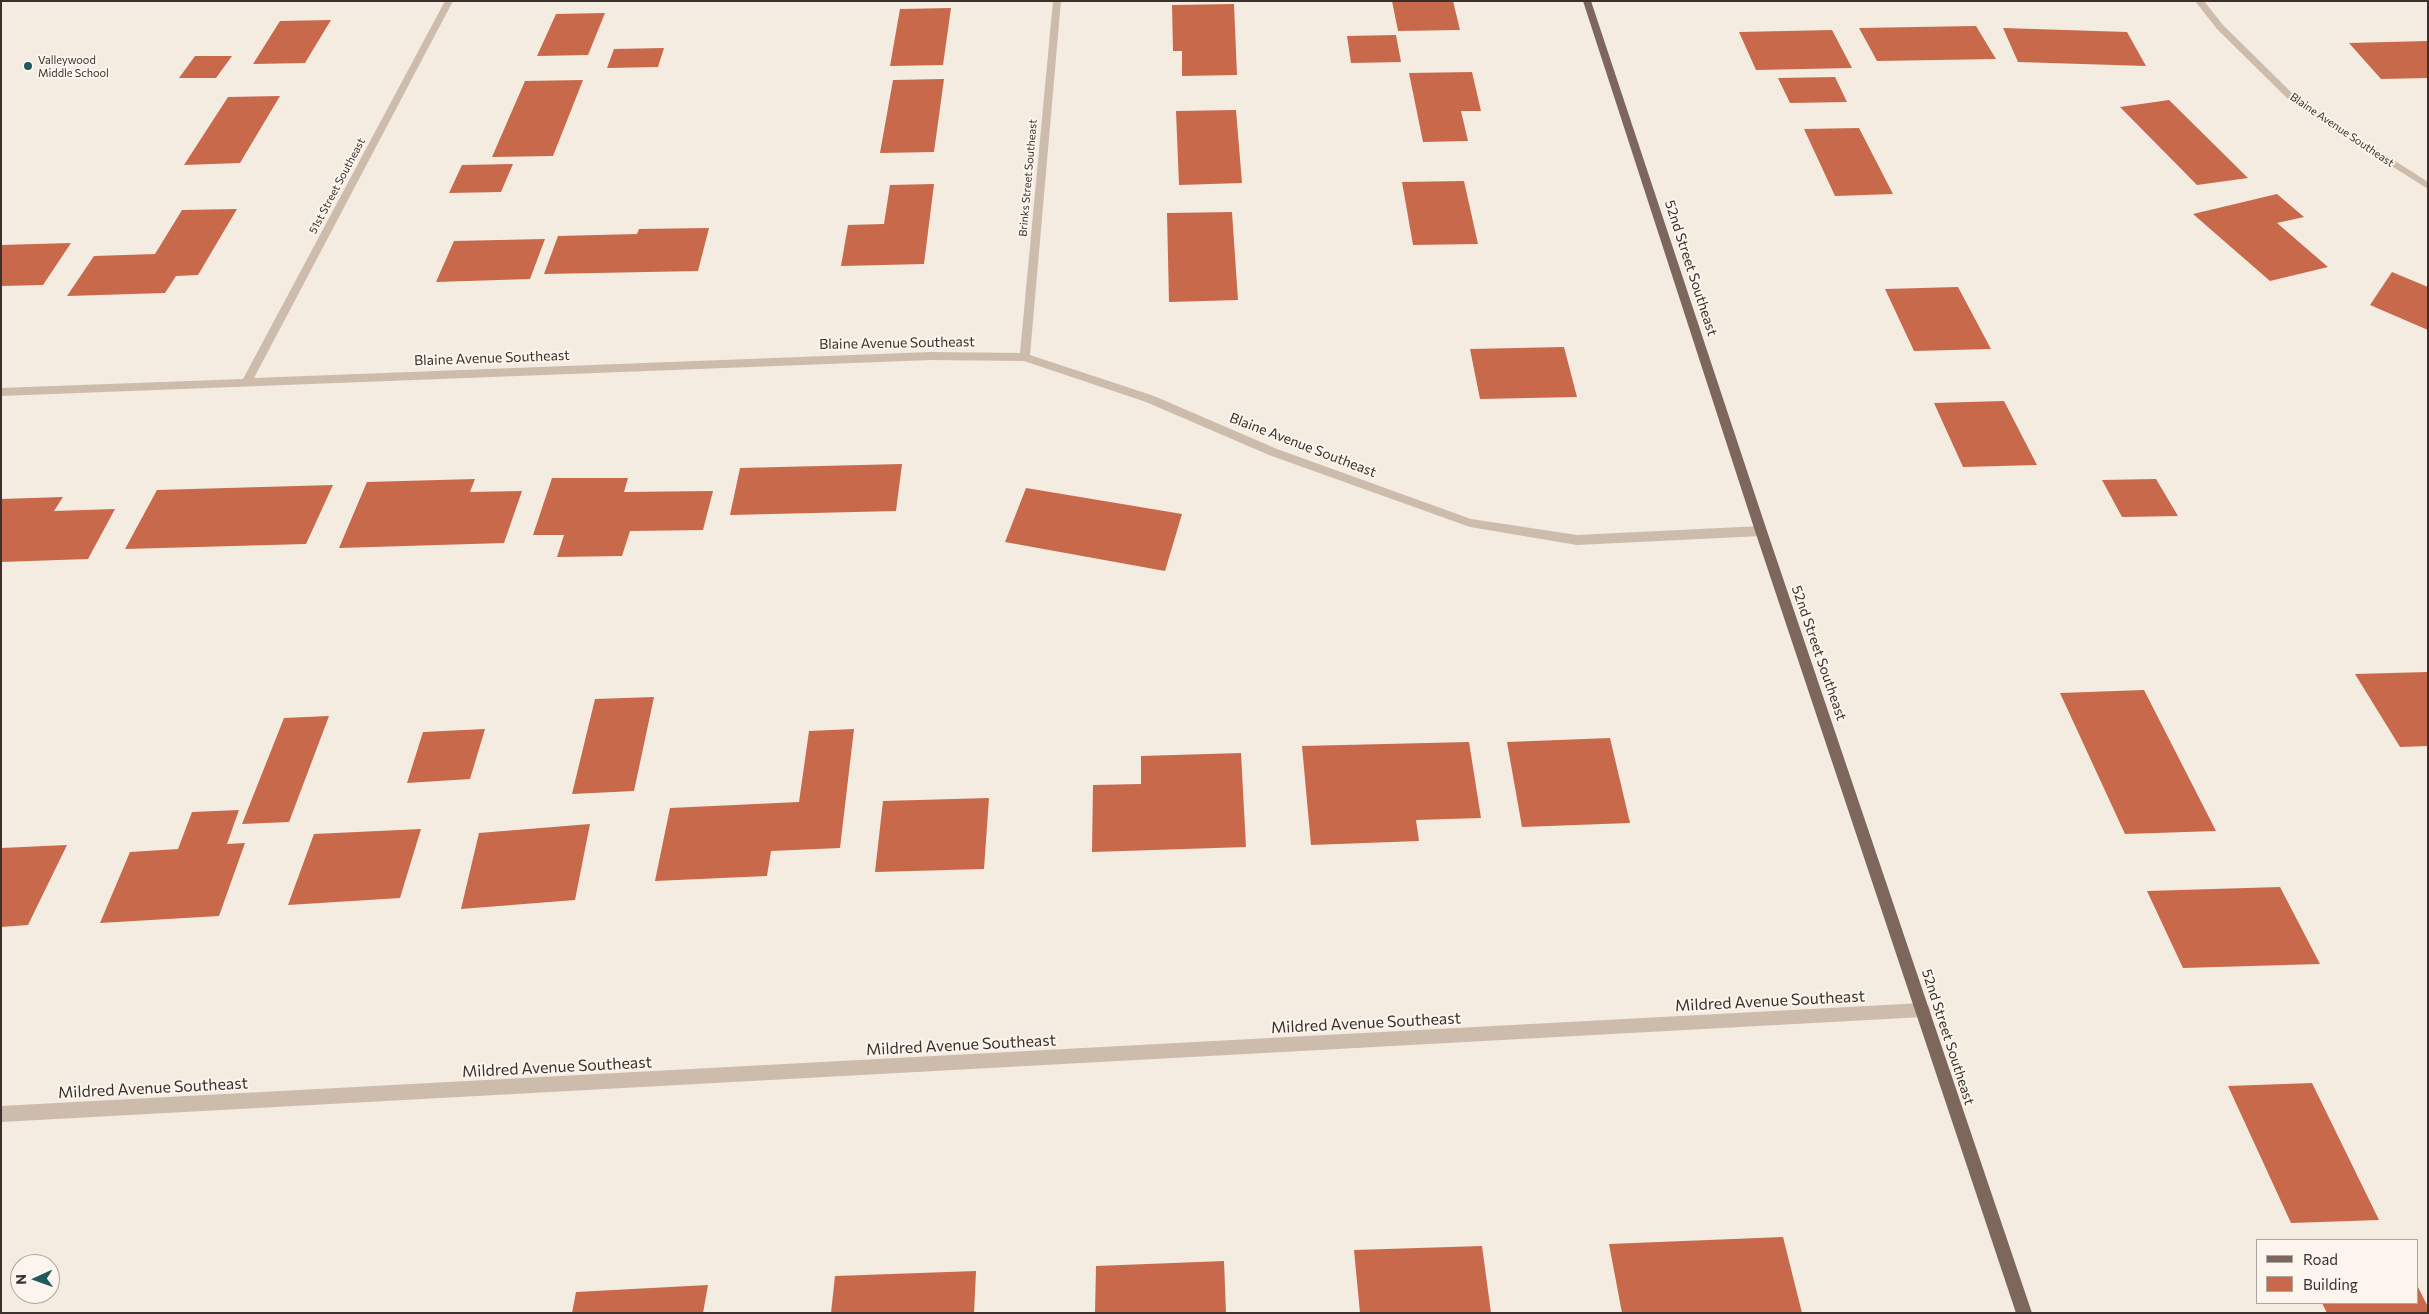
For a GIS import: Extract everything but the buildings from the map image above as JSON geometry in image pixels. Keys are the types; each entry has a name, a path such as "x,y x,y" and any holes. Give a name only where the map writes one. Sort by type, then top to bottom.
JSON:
{"main road":[{"name":"52nd Street Southeast","path":"1587,1 1761,531 2024,1313"}],"street":[{"name":"51st Street Southeast","path":"248,382 449,1"},
{"name":"Brinks Street Southeast","path":"1025,357 1057,1"},
{"name":"Blaine Avenue Southeast","path":"2199,1 2220,27 2295,101 2428,186"},
{"name":"Blaine Avenue Southeast","path":"1,392 931,356 1025,357 1150,399 1273,452 1470,523 1577,540 1761,531"},
{"name":"Mildred Avenue Southeast","path":"1,1114 1923,1010"}],"place":[{"name":"Valleywood Middle School","path":"28,66"}]}
